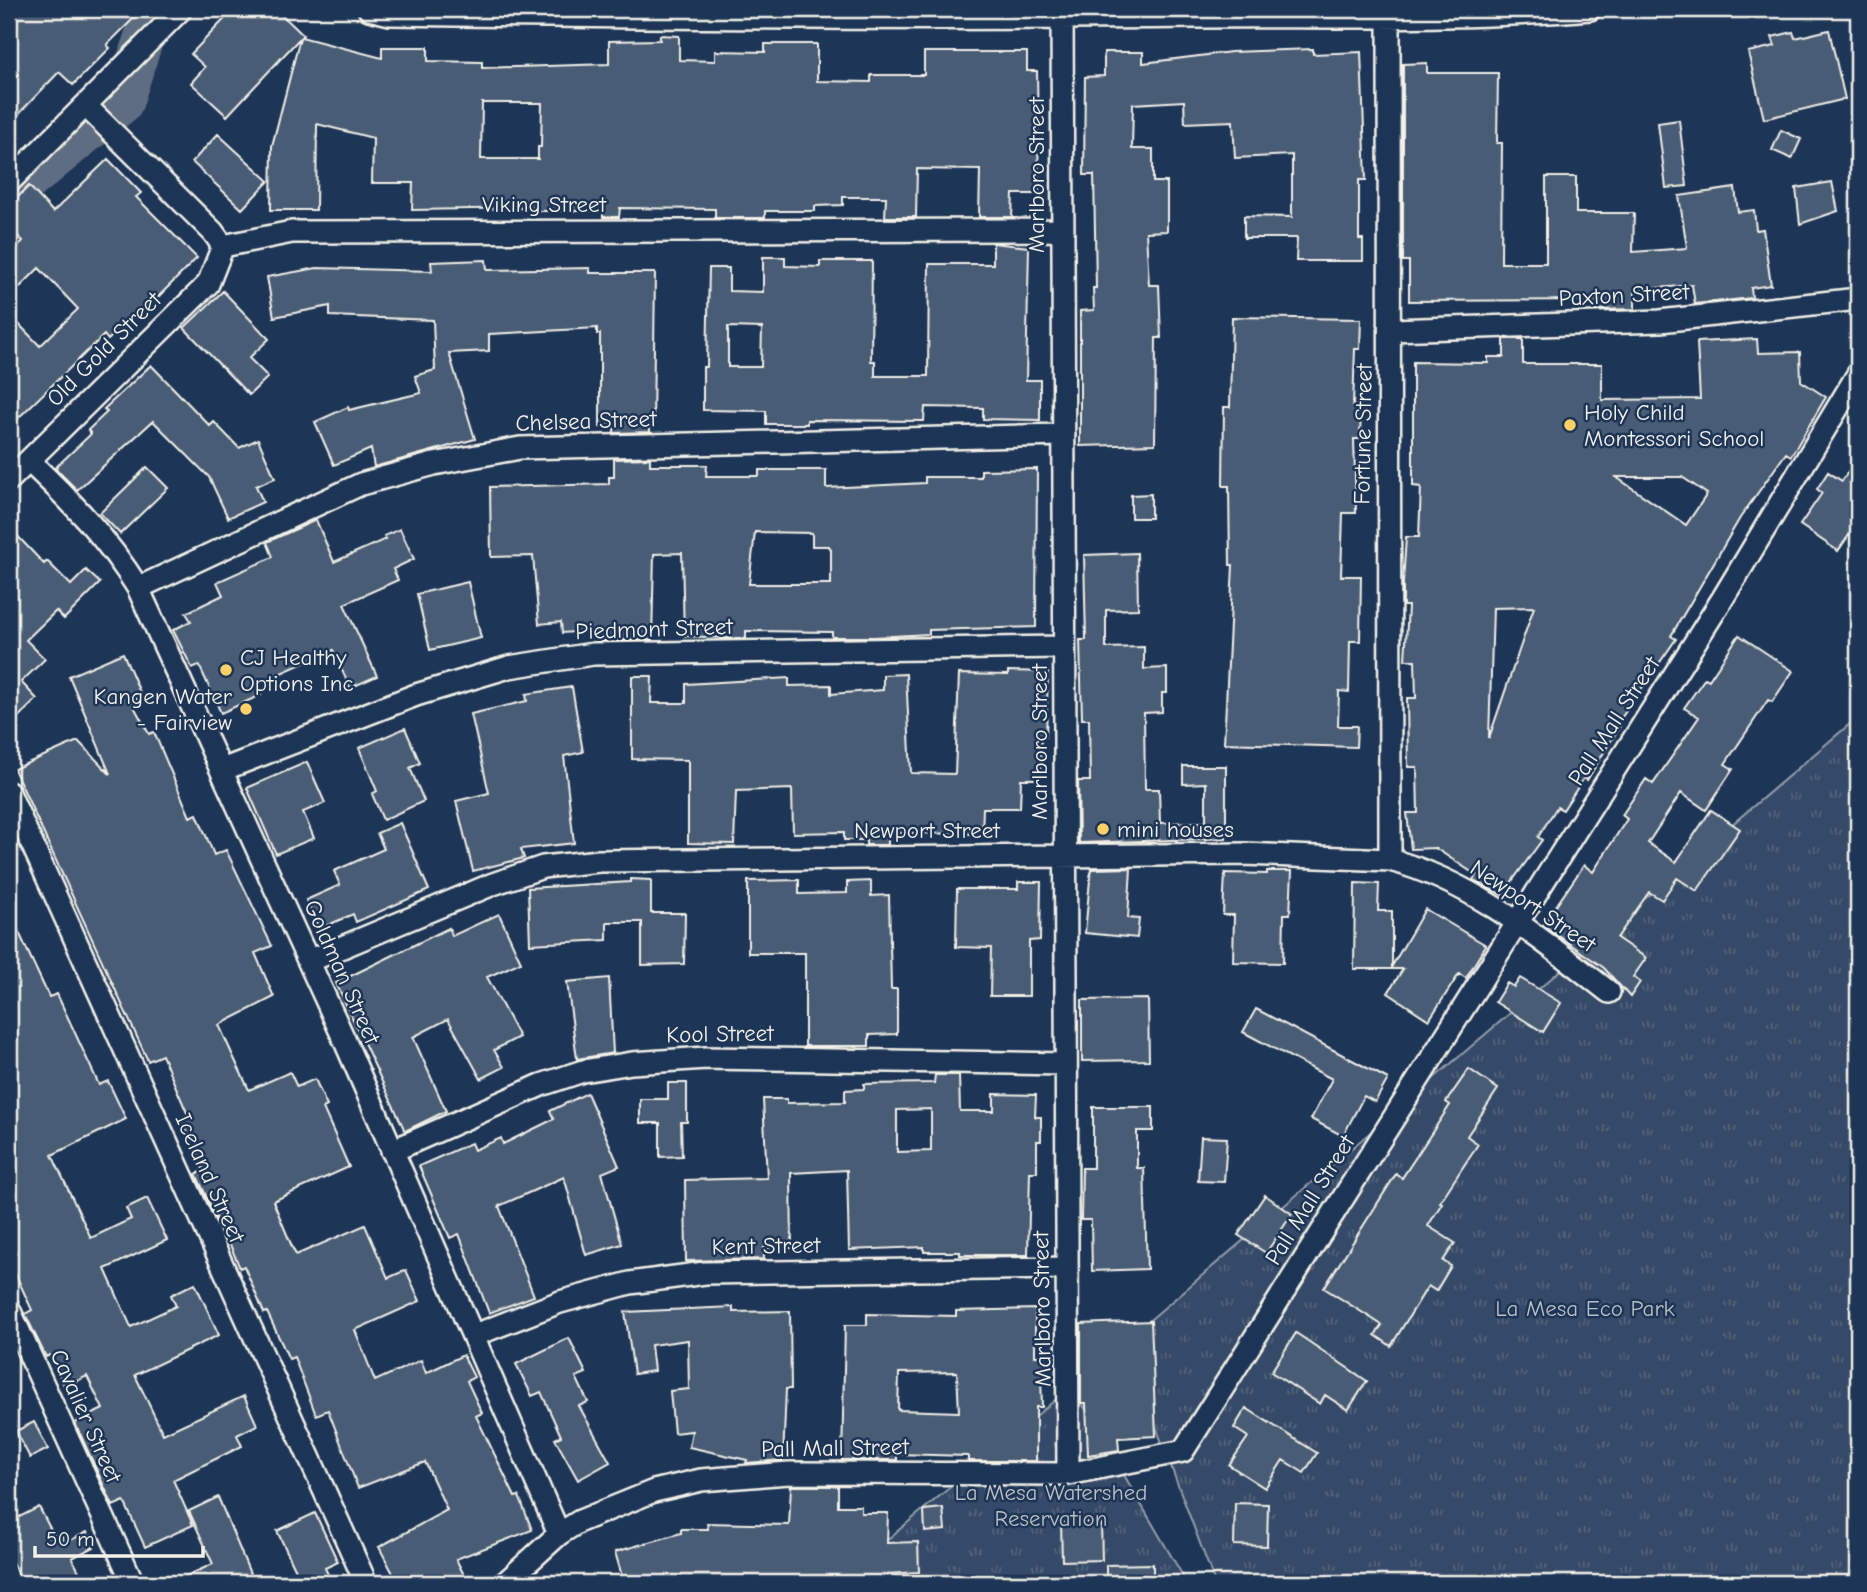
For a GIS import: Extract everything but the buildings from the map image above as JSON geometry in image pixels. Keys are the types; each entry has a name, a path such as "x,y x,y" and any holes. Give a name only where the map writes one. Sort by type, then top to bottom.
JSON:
{"street":[{"path":"9,182 181,9"},
{"path":"369,9 390,14 456,15 1062,14 1590,9"},
{"name":"Fortune Street","path":"1389,12 1390,860"},
{"name":"Marlboro Street","path":"1062,14 1068,1474"},
{"path":"86,106 213,232 223,246"},
{"name":"Viking Street","path":"223,246 292,232 1063,230"},
{"name":"Old Gold Street","path":"9,480 208,284 223,246"},
{"name":"Paxton Street","path":"1391,330 1660,321 1858,299"},
{"name":"Pall Mall Street","path":"505,1583 559,1534 610,1507 654,1491 701,1480 789,1473 1068,1474 1183,1451 1723,598 1858,374"},
{"name":"Chelsea Street","path":"138,588 361,484 434,464 520,447 1064,435"},
{"name":"Goldman Street","path":"29,461 87,517 115,551 138,588 309,961 475,1335 559,1534"},
{"name":"Piedmont Street","path":"222,770 416,695 509,667 581,656 1064,648"},
{"name":"Iceland Street","path":"9,793 366,1583"},
{"name":"Newport Street","path":"309,961 493,884 542,867 650,859 1245,854 1390,860 1449,881 1517,922 1609,992"},
{"name":"Kool Street","path":"392,1151 541,1085 583,1071 632,1063 706,1058 1066,1064"},
{"name":"Kent Street","path":"475,1335 560,1302 630,1283 705,1273 1067,1268"},
{"name":"Cavalier Street","path":"9,1309 133,1583"}],"green space":[{"name":"La Mesa Eco Park","path":"1858,717 1858,1583 1215,1583 1124,1342"},
{"name":"La Mesa Watershed Reservation","path":"1072,1386 1187,1583 835,1583"}],"waterway":[{"path":"9,197 123,103 153,9"}],"place":[{"name":"Holy Child Montessori School","path":"1570,425"},
{"name":"CJ Healthy Options Inc","path":"226,670"},
{"name":"Kangen Water - Fairview","path":"246,709"},
{"name":"mini houses","path":"1103,829"}]}
